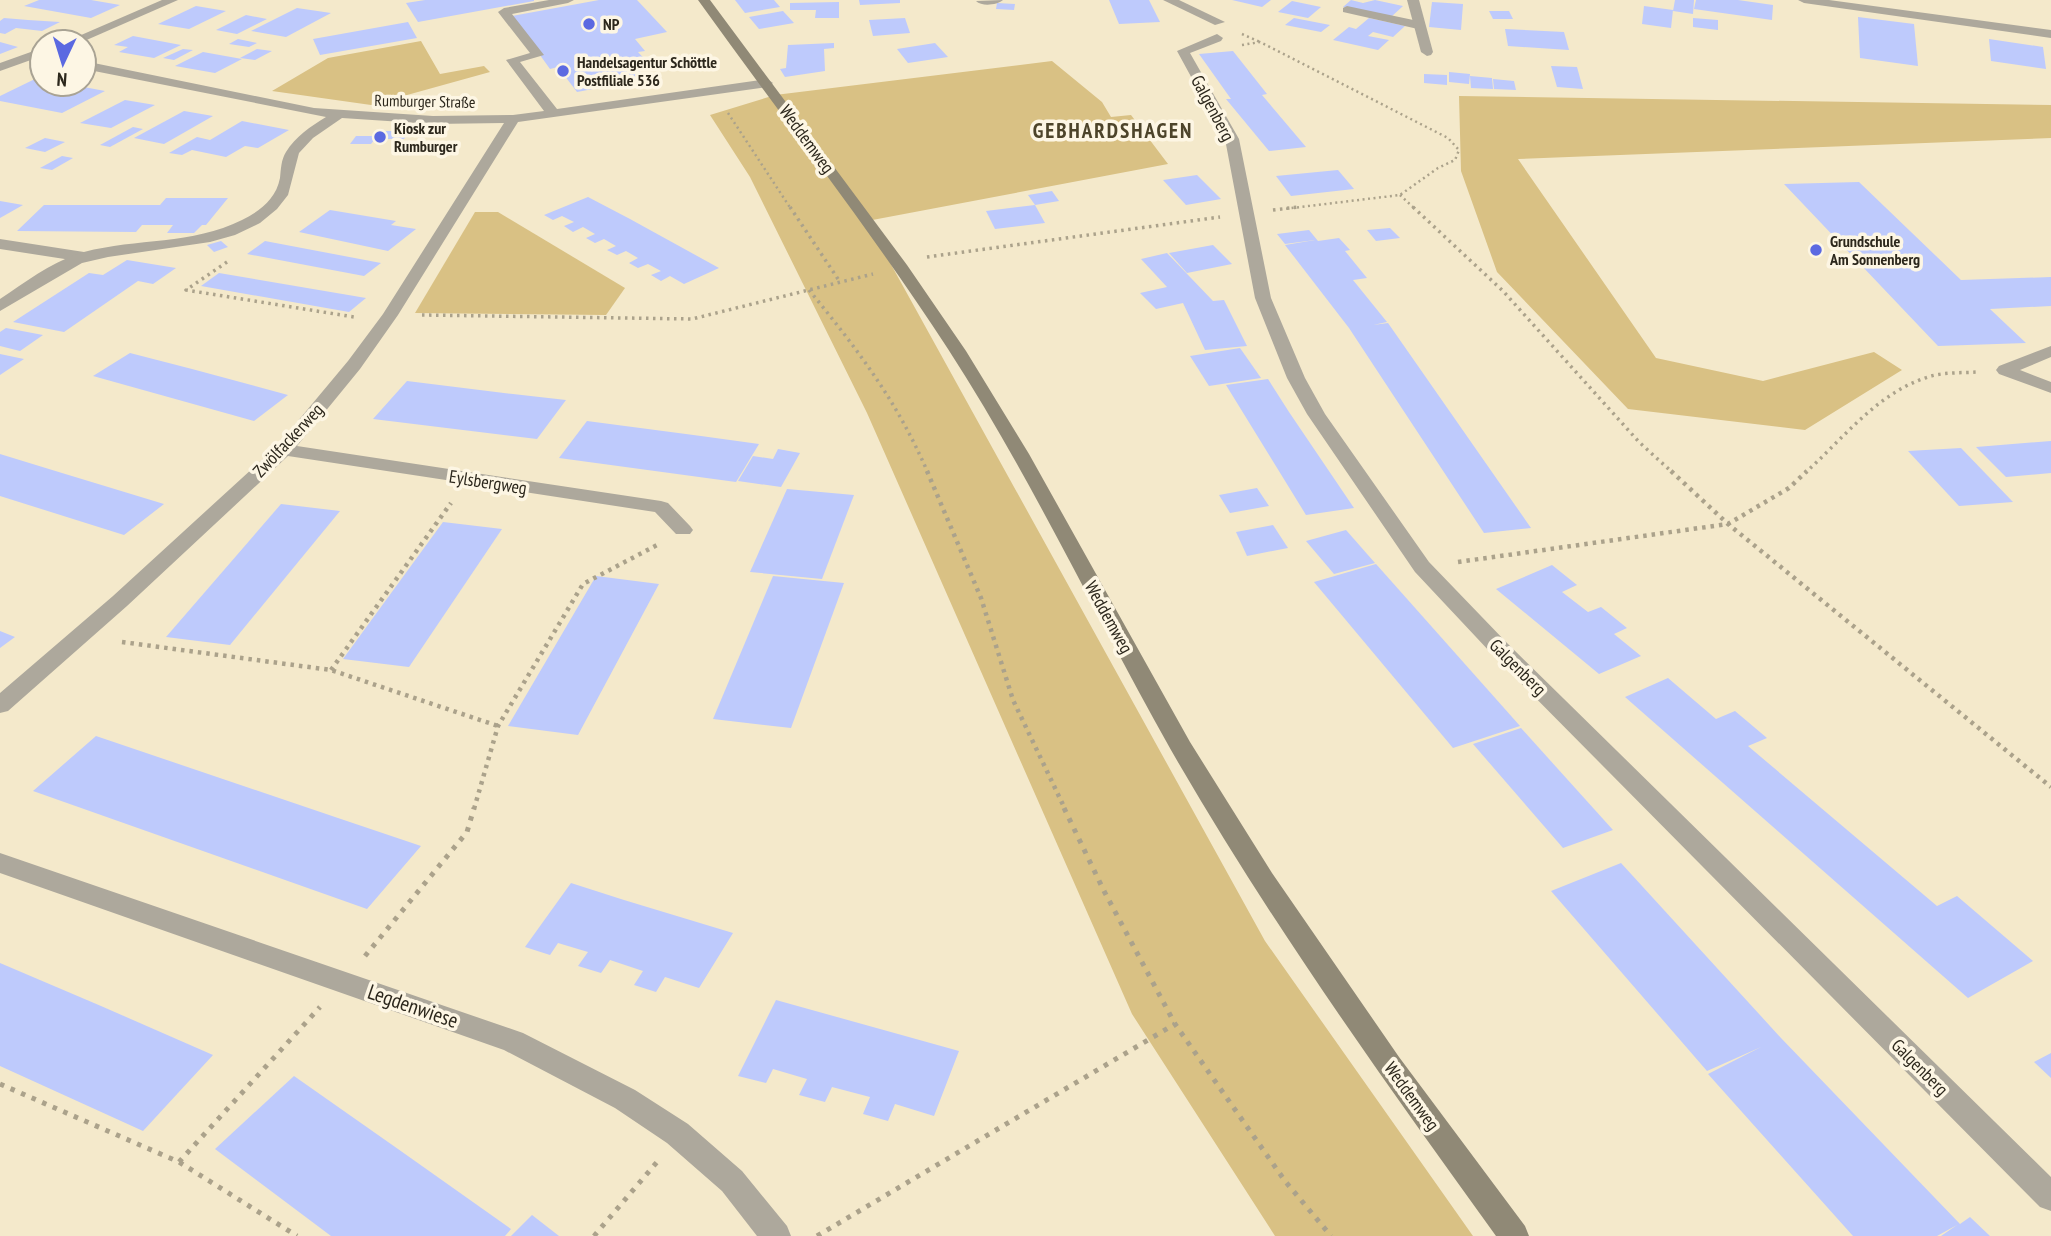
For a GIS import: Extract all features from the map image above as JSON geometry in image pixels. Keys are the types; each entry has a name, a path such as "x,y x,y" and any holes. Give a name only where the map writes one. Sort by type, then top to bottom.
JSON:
{"main road":[{"name":"Weddemweg","path":"704,0 901,268 958,351 1020,454 1181,747 1263,880 1389,1066 1514,1236"}],"street":[{"path":"98,31 172,0"},
{"path":"553,113 512,60 538,55 504,12 568,0"},
{"path":"982,1 997,0"},
{"path":"1169,0 1218,30"},
{"path":"1413,0 1427,52"},
{"path":"1804,0 2051,34"},
{"path":"1348,10 1418,25"},
{"name":"Galgenberg","path":"1218,30 1183,51 1231,139 1263,298 1296,378 1316,414 1422,567 1499,649 2051,1198"},
{"path":"0,66 28,58"},
{"name":"Rumburger Straße","path":"98,68 251,100 339,114 433,120 513,119 767,83"},
{"path":"0,306 84,257 119,250 194,242 245,225 265,213 284,189 287,165 292,152 315,130 339,114"},
{"name":"Zwölfackerweg","path":"0,705 80,636 284,450 354,365 390,315 513,119"},
{"path":"0,244 84,257"},
{"path":"2005,370 2051,351"},
{"path":"2005,370 2051,388"},
{"name":"Eylsbergweg","path":"284,450 661,508 683,530"},
{"name":"Legdenwiese","path":"0,863 513,1041 590,1080 680,1135 726,1175 776,1236"}],"path":[{"path":"929,255 1246,212 1400,195 1438,168 1455,160 1459,150 1448,138 1260,43 1246,46 1218,30"},
{"path":"698,92 707,106 726,110 840,282"},
{"path":"1400,195 1503,291 1639,442 1728,524 2051,787"},
{"path":"220,234 244,250 186,289 346,317 390,315 692,319 901,268"},
{"path":"809,290 865,359 909,429 981,598 1013,700 1104,891 1175,1024 1285,1181 1331,1236"},
{"path":"1422,567 1728,524 1789,488 1842,440 1861,418 1898,389 1931,376 2005,370"},
{"path":"331,670 469,479"},
{"path":"179,1162 343,982 467,832 498,726 583,584 683,530"},
{"path":"80,636 331,670 498,726"},
{"path":"817,1236 1175,1024"},
{"path":"0,1084 179,1162 297,1236"},
{"path":"594,1236 680,1135"}],"shaded area":[{"path":"421,41 440,74 484,66 490,72 371,105 272,91 328,58"},
{"path":"1052,61 1102,102 1111,117 1131,115 1168,164 867,221 1265,941 1473,1236 1275,1236 1132,1014 867,413 750,177 710,115 775,95"},
{"path":"1459,96 2051,105 2051,138 1518,159 1656,358 1763,381 1874,352 1902,370 1805,430 1628,409 1497,272 1461,171"},
{"path":"475,212 498,212 625,288 606,315 415,313"}],"building":[{"path":"39,0 91,0 120,5 91,18 24,6"},
{"path":"425,0 534,1 418,22 406,3"},
{"name":"NP","path":"599,0 637,0 667,32 635,39 645,51 638,52 649,64 636,66 646,79 577,92 558,67 550,69 512,16"},
{"path":"735,0 774,0 780,7 745,13"},
{"path":"859,0 900,0 900,3 860,5"},
{"path":"1109,0 1149,0 1160,22 1119,24"},
{"path":"1232,0 1271,0 1262,7"},
{"path":"1351,0 1363,3 1375,0 1403,6 1391,17 1343,7"},
{"path":"1675,0 1694,0 1693,14 1673,11"},
{"path":"1696,0 1738,0 1773,5 1772,20 1694,9"},
{"path":"1292,1 1321,7 1308,18 1278,12"},
{"path":"839,2 839,18 815,18 816,10 790,10 790,3"},
{"path":"1432,2 1463,4 1461,30 1429,27"},
{"path":"997,3 1015,4 1014,10 996,9"},
{"path":"196,6 226,11 189,29 158,24"},
{"path":"1644,6 1673,10 1671,28 1642,24"},
{"path":"297,8 331,13 286,37 251,31"},
{"path":"783,11 794,23 759,29 749,17"},
{"path":"1489,11 1509,11 1513,19 1493,19"},
{"path":"246,15 267,19 237,34 216,30"},
{"path":"1858,17 1914,24 1918,66 1860,58"},
{"path":"4,18 60,22 48,28 16,28 5,34 0,33 0,21"},
{"path":"905,18 910,33 873,36 869,20"},
{"path":"1294,18 1330,25 1321,32 1285,25"},
{"path":"1369,18 1405,26 1393,37 1373,32 1368,36 1389,40 1378,50 1333,40 1349,27 1356,29"},
{"path":"1693,18 1718,20 1718,30 1693,27"},
{"path":"408,22 417,38 320,55 313,39"},
{"path":"1505,29 1564,32 1569,50 1508,46"},
{"path":"133,36 181,45 154,58 119,52 128,47 114,45"},
{"path":"238,39 257,43 249,47 229,44"},
{"path":"1989,39 2043,47 2046,69 1991,61"},
{"path":"0,42 18,47 0,54"},
{"path":"834,43 834,48 824,49 825,71 785,77 780,69 786,68 788,45"},
{"path":"935,43 948,57 908,63 897,49"},
{"path":"183,49 193,50 174,60 163,58"},
{"path":"257,49 272,51 255,60 240,58"},
{"path":"1233,51 1267,94 1262,95 1306,147 1269,151 1226,99 1231,99 1199,54"},
{"path":"203,52 242,59 215,73 175,66"},
{"path":"1551,66 1577,67 1583,89 1557,87"},
{"path":"1449,72 1470,74 1469,84 1449,82"},
{"path":"1424,74 1447,75 1447,85 1424,83"},
{"path":"1470,76 1492,78 1493,89 1471,88"},
{"path":"1493,79 1514,81 1516,90 1494,89"},
{"path":"28,82 28,98 91,98 62,113 0,101 0,96"},
{"path":"125,100 155,105 111,128 80,123"},
{"path":"184,111 213,116 164,144 134,138"},
{"path":"242,121 289,130 258,148 245,146 226,157 192,150 182,155 169,153 197,137 210,140"},
{"path":"133,127 143,129 110,147 100,145"},
{"name":"Kiosk zur Rumburger","path":"379,131 410,131 404,139 375,139 371,144 350,144 356,136 375,136"},
{"path":"45,138 65,142 45,152 25,148"},
{"path":"62,156 73,158 52,170 40,168"},
{"path":"1338,170 1354,189 1291,196 1276,176"},
{"path":"1197,175 1221,199 1186,205 1163,180"},
{"name":"Grundschule Am Sonnenberg","path":"1859,182 1961,280 2051,277 2051,306 1990,309 2026,343 1938,346 1784,184"},
{"path":"1052,191 1059,201 1035,205 1028,195"},
{"path":"588,197 719,268 684,284 670,276 661,281 651,275 661,271 648,264 638,268 629,263 638,258 626,251 617,255 607,250 616,246 604,239 595,243 586,238 595,234 583,227 573,232 564,226 574,222 562,216 553,220 544,215"},
{"path":"166,198 228,198 206,225 202,225 194,233 167,233 173,225 142,225 136,232 17,231 44,205 160,205"},
{"path":"0,201 23,205 0,218"},
{"path":"1035,205 1045,223 995,229 986,211"},
{"path":"330,210 396,221 391,225 416,229 388,251 299,232"},
{"path":"1390,228 1400,238 1376,241 1367,230"},
{"path":"1309,230 1318,241 1339,238 1350,250 1345,251 1367,278 1353,280 1387,322 1373,325 1388,323 1531,528 1484,533 1349,328 1285,245 1315,240 1285,244 1277,234"},
{"path":"221,241 228,247 214,252 207,245"},
{"path":"265,241 381,263 364,276 247,254"},
{"path":"1213,245 1232,264 1187,273 1169,253"},
{"path":"1167,253 1213,301 1224,300 1247,346 1205,350 1183,303 1156,309 1140,293 1167,287 1141,259"},
{"path":"127,260 176,268 153,284 138,281 64,332 13,322 89,273 103,275"},
{"path":"219,273 366,298 349,312 201,286"},
{"path":"6,328 43,335 20,351 0,346 0,332"},
{"path":"1240,348 1261,378 1209,386 1190,356"},
{"path":"130,353 288,395 254,421 93,376"},
{"path":"0,354 24,359 0,375"},
{"path":"1268,379 1354,508 1306,515 1226,385"},
{"path":"407,381 566,400 537,439 373,419"},
{"path":"587,421 759,444 736,482 559,458"},
{"path":"2051,441 2051,473 2006,477 1976,447"},
{"path":"1961,448 2013,502 1959,506 1908,451"},
{"path":"778,449 800,453 781,487 738,481 753,456 773,459"},
{"path":"0,454 164,504 124,535 0,496"},
{"path":"1257,488 1269,506 1230,513 1219,495"},
{"path":"787,489 854,495 822,579 750,572"},
{"path":"281,504 340,511 230,645 166,637"},
{"path":"443,522 502,529 409,667 343,659"},
{"path":"1273,525 1288,548 1247,556 1236,532"},
{"path":"1346,530 1375,563 1334,574 1306,541"},
{"path":"1376,564 1520,726 1453,748 1314,582"},
{"path":"1552,565 1577,585 1562,592 1588,612 1601,607 1627,628 1614,634 1641,656 1599,674 1496,589"},
{"path":"596,576 659,584 578,735 508,726"},
{"path":"773,576 844,583 791,728 713,719"},
{"path":"0,631 15,637 0,648"},
{"path":"1668,678 1716,719 1735,711 1767,738 1748,746 1937,906 1957,896 2033,961 1968,998 1625,697"},
{"path":"1521,728 1613,830 1563,848 1473,744"},
{"path":"96,736 421,846 367,909 33,791"},
{"path":"1621,863 1781,1038 1960,1224 1970,1217 1990,1236 1941,1236 1957,1225 1937,1236 1853,1236 1708,1074 1761,1047 1707,1071 1551,891"},
{"path":"571,883 733,933 699,988 665,977 656,992 634,985 643,971 610,960 601,973 578,966 588,952 558,943 550,955 525,947"},
{"path":"0,963 213,1055 143,1131 0,1066"},
{"path":"776,1000 959,1051 934,1116 895,1104 888,1121 863,1114 870,1097 832,1087 825,1102 799,1095 807,1079 773,1069 766,1083 738,1076"},
{"path":"2051,1053 2051,1078 2034,1062"},
{"path":"294,1076 511,1229 505,1236 331,1236 215,1149"},
{"path":"532,1215 559,1236 511,1236"}],"place":[{"name":"NP","path":"589,24"},
{"name":"Handelsagentur Schöttle Postfiliale 536","path":"563,71"},
{"name":"Kiosk zur Rumburger","path":"380,137"},
{"name":"Grundschule Am Sonnenberg","path":"1816,250"}],"district":[{"name":"GEBHARDSHAGEN","path":"1113,130"}]}
